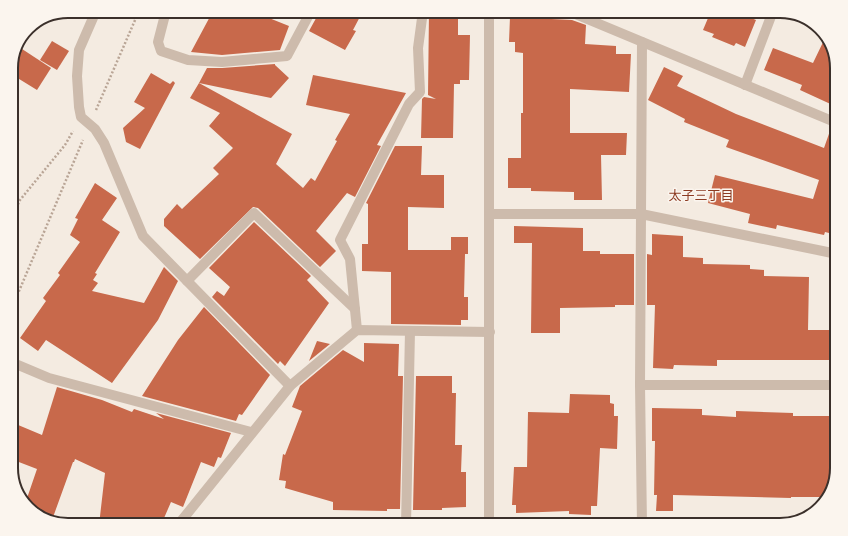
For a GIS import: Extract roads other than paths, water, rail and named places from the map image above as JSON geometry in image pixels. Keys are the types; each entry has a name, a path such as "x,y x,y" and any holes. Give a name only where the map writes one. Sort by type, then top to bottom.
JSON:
{"street":[{"path":"93,18 79,50 76,76 81,117 95,129 104,143 143,236 290,386"},
{"path":"164,18 158,42 161,51 188,60 222,62 287,56 307,18"},
{"path":"357,330 350,259 340,240 409,104 420,92 418,48 422,18"},
{"path":"489,18 489,518"},
{"path":"585,18 830,120"},
{"path":"745,85 770,18"},
{"path":"642,42 640,385 642,518"},
{"path":"187,281 254,213 356,309"},
{"path":"490,214 641,214 830,253"},
{"path":"184,518 251,432 290,386 357,330 490,332"},
{"path":"406,518 410,331"},
{"path":"18,365 49,378 251,432"},
{"path":"640,385 830,385"}],"district":[{"name":"太子三丁目","path":"701,196"}]}
